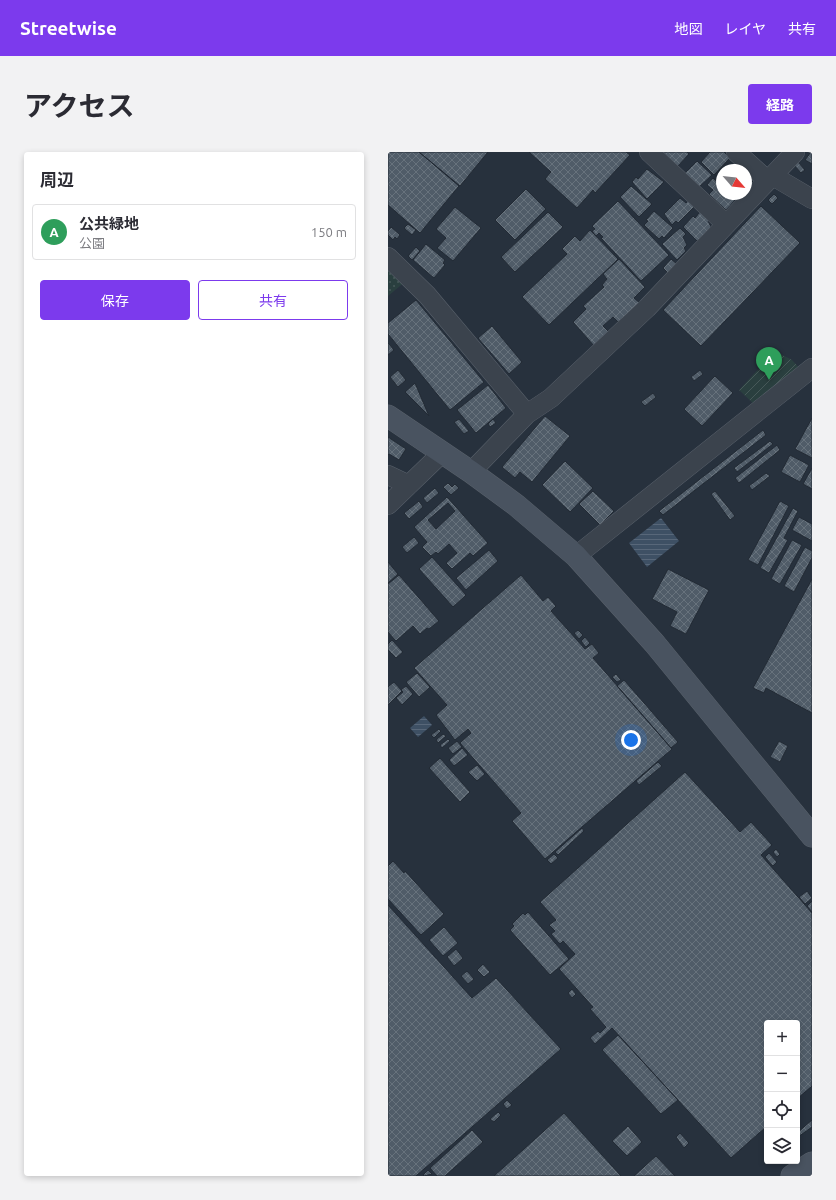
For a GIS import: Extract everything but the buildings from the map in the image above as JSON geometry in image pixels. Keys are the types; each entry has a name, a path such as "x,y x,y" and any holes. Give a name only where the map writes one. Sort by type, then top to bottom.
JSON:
{"street":[{"path":"649,152 726,224"},
{"path":"736,152 770,178 812,199"},
{"path":"471,472 526,414 551,398 647,308 795,152"},
{"path":"388,257 427,294 526,414"},
{"path":"576,556 812,368"},
{"path":"388,416 471,472 516,505 576,556 655,644 812,836"},
{"path":"388,505 442,453"},
{"path":"388,475 409,485"},
{"path":"792,1176 812,1162"}],"green space":[{"path":"388,263 406,281 388,296"},
{"path":"775,351 792,360 801,370 757,407 739,390"}],"water":[{"path":"661,518 679,541 647,567 629,543"},
{"path":"424,716 432,725 418,737 410,728"}],"place":[{"name":"公共緑地","path":"769,380"}]}
